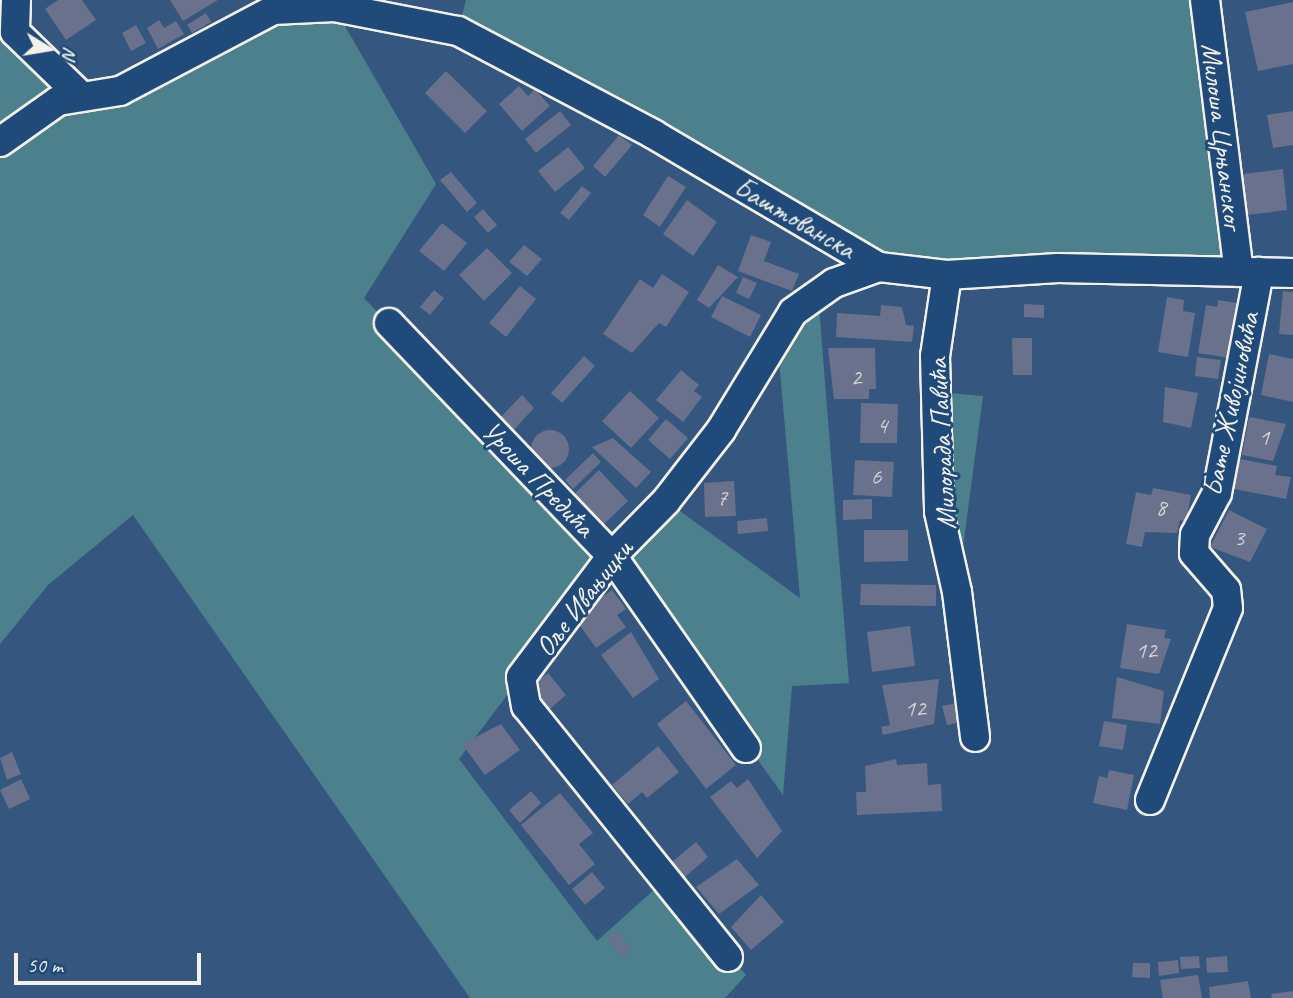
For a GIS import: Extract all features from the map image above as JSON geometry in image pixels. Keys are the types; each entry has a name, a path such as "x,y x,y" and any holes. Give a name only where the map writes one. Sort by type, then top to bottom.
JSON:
{"street":[{"path":"16,0 15,32 80,94"},
{"name":"Милоша Црњанског","path":"1205,0 1249,272"},
{"name":"Баштованска","path":"0,142 39,111 80,94 120,91 152,78 273,10 332,3 458,31 653,134 879,267 947,275 1058,268 1293,273"},
{"name":"Оље Ивањицки","path":"728,957 520,691 521,677 612,556 666,501 721,430 793,312 834,283 879,267"},
{"name":"Бате Живојиновића","path":"1150,800 1228,608 1226,590 1194,553 1195,535 1217,492 1249,272"},
{"name":"Милорада Павића","path":"947,275 935,356 939,512 957,592 975,737"},
{"name":"Уроша Предића","path":"390,323 612,556 746,748"}],"green space":[{"path":"466,0 1205,0 1239,272 879,267 458,31"},
{"path":"334,7 436,184 364,298 612,556 459,759 597,941 666,879 746,975 725,998 470,998 133,515 48,585 0,644 0,19 80,95 205,45"},
{"path":"818,294 849,683 792,686 783,795 612,556 666,501 800,598 777,337"},
{"path":"936,392 983,396 957,592"}],"building":[{"path":"58,0 82,0 96,20 66,40 45,9"},
{"path":"170,0 218,0 183,21"},
{"path":"1293,2 1293,64 1258,71 1245,12"},
{"path":"206,13 211,22 192,33 187,25"},
{"path":"159,20 164,28 176,21 184,34 158,49 147,28"},
{"path":"136,25 146,43 131,51 122,33"},
{"path":"446,71 487,111 465,133 425,93"},
{"path":"519,86 528,96 535,89 550,106 522,131 499,104"},
{"path":"560,111 571,125 536,153 525,139"},
{"path":"1293,111 1293,145 1273,148 1267,115"},
{"path":"619,135 632,145 605,177 593,166"},
{"path":"568,147 585,168 555,192 538,171"},
{"path":"1283,169 1287,210 1247,215 1243,174"},
{"path":"451,172 477,203 467,212 440,180"},
{"path":"668,176 686,187 660,227 643,215"},
{"path":"582,186 591,193 569,220 560,213"},
{"path":"687,200 717,222 693,256 663,234"},
{"path":"483,209 497,225 488,233 474,217"},
{"path":"442,223 467,243 444,271 419,251"},
{"path":"751,235 771,242 764,261 799,274 792,291 738,271"},
{"path":"524,245 542,259 527,276 509,262"},
{"path":"487,248 512,273 484,301 459,275"},
{"path":"718,265 738,277 709,308 697,300"},
{"path":"662,274 689,292 666,327 659,323 632,353 603,334 640,279 653,288"},
{"path":"743,277 757,283 749,299 736,293"},
{"path":"520,286 536,299 506,337 489,323"},
{"path":"434,290 444,298 430,315 420,307"},
{"path":"1283,291 1293,292 1293,335 1279,334"},
{"path":"722,296 761,315 750,337 711,317"},
{"path":"1167,297 1184,300 1183,311 1195,313 1188,357 1158,352"},
{"path":"1218,300 1244,304 1235,359 1198,353 1206,305 1217,307"},
{"path":"1024,304 1044,305 1044,318 1024,317"},
{"path":"881,305 902,307 906,325 914,326 912,342 836,337 837,313 880,316"},
{"path":"1012,338 1032,338 1032,375 1013,375"},
{"path":"828,348 875,348 876,389 869,389 869,399 834,399"},
{"path":"1269,354 1293,359 1293,402 1261,395"},
{"path":"584,356 595,366 562,403 551,393"},
{"path":"1197,357 1221,360 1218,379 1195,376"},
{"path":"681,370 699,385 694,391 702,397 683,422 656,400"},
{"path":"1165,387 1198,393 1191,428 1163,422"},
{"path":"630,391 659,418 631,448 602,421"},
{"path":"522,395 534,408 511,433 498,420"},
{"path":"861,403 898,404 897,443 860,443"},
{"path":"1249,417 1286,424 1273,461 1242,455"},
{"path":"666,419 688,438 670,459 648,440"},
{"path":"550,430 563,436 569,449 563,462 550,468 537,462 531,449 537,436"},
{"path":"613,438 651,472 636,488 592,447"},
{"path":"593,453 601,462 573,489 565,480"},
{"path":"1240,459 1277,466 1275,475 1291,477 1286,499 1234,489"},
{"path":"855,460 894,462 892,497 853,495"},
{"path":"599,470 628,501 600,528 571,497"},
{"path":"734,481 736,516 705,517 704,483"},
{"path":"1153,488 1191,495 1186,522 1180,520 1177,533 1145,532 1142,547 1126,544 1136,492 1151,495"},
{"path":"872,499 872,519 843,520 843,500"},
{"path":"1229,510 1267,529 1250,562 1210,547"},
{"path":"767,518 768,531 738,534 737,521"},
{"path":"864,530 908,530 908,561 864,562"},
{"path":"861,584 936,585 936,606 860,605"},
{"path":"612,590 626,609 617,615 626,627 596,648 574,617"},
{"path":"1127,624 1166,630 1164,638 1171,639 1159,674 1120,668"},
{"path":"910,626 915,666 872,672 867,632"},
{"path":"631,632 659,679 633,698 601,655"},
{"path":"548,673 566,695 544,714 525,691"},
{"path":"1117,677 1164,691 1160,724 1112,718"},
{"path":"939,679 934,724 883,735 881,727 890,725 882,685"},
{"path":"686,701 736,765 706,789 657,724"},
{"path":"957,703 962,722 947,725 942,706"},
{"path":"1104,721 1127,725 1123,750 1099,746"},
{"path":"501,724 520,750 485,775 462,744"},
{"path":"658,746 679,772 647,798 642,792 628,804 612,785"},
{"path":"12,752 21,774 7,780 0,758"},
{"path":"896,759 897,765 927,763 928,785 941,784 942,811 857,815 856,792 866,792 865,766"},
{"path":"1109,770 1134,775 1127,810 1093,803 1099,776 1107,778"},
{"path":"21,779 30,799 9,809 0,790"},
{"path":"748,779 782,831 757,858 710,797 731,781 737,788"},
{"path":"531,791 541,803 520,823 509,810"},
{"path":"560,793 593,833 579,844 595,864 569,885 521,825"},
{"path":"696,842 708,857 678,883 665,868"},
{"path":"737,859 759,885 719,914 696,887"},
{"path":"592,872 605,888 585,905 572,889"},
{"path":"761,895 784,922 751,950 731,927"},
{"path":"616,931 632,949 623,957 607,939"},
{"path":"1199,956 1200,968 1181,969 1180,957"},
{"path":"1227,956 1228,972 1207,973 1206,958"},
{"path":"1178,960 1179,973 1159,976 1158,962"},
{"path":"1133,963 1150,963 1150,978 1132,977"},
{"path":"1198,975 1202,998 1163,998 1160,980"},
{"path":"1248,981 1251,998 1210,998 1209,987"},
{"path":"1293,991 1293,998 1272,998 1271,994"}]}
